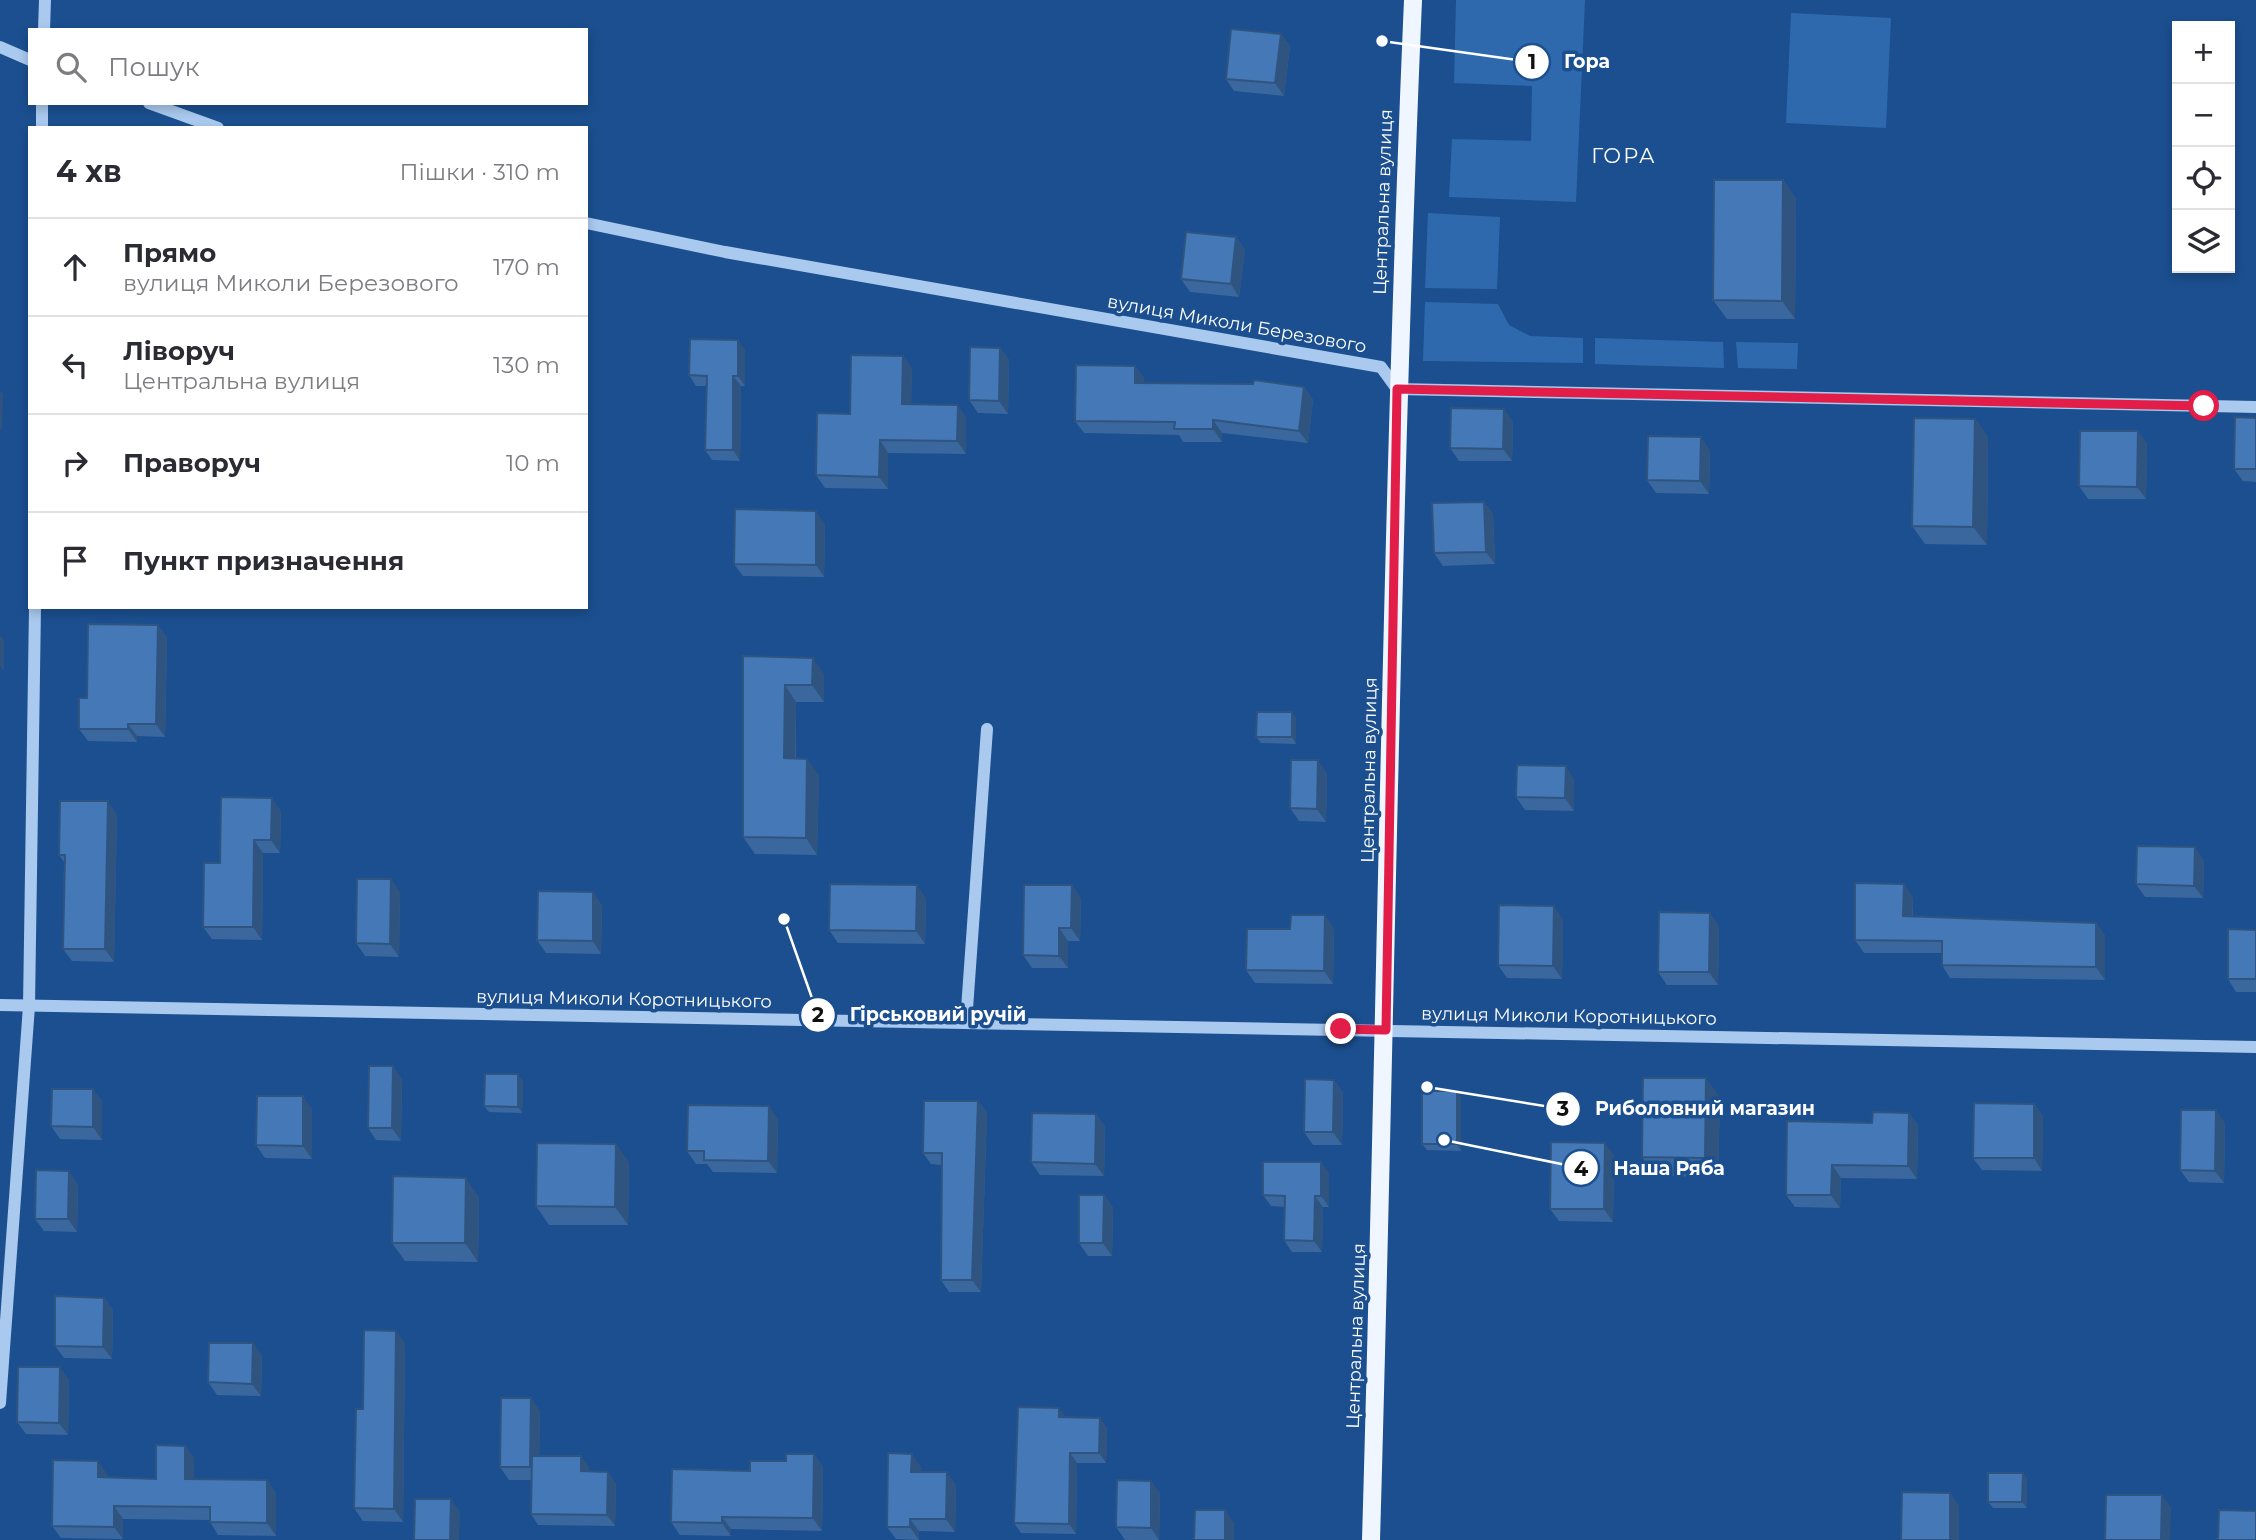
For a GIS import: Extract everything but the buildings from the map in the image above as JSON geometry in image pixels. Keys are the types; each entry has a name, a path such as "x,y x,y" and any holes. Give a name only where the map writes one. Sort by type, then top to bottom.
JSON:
{"main road":[{"name":"Центральна вулиця","path":"1371,1540 1386,1030 1397,389 1413,0"}],"street":[{"path":"44,28 46,0"},
{"path":"0,47 28,59"},
{"path":"42,105 42,126"},
{"path":"155,105 212,126"},
{"name":"вулиця Миколи Березового","path":"588,223 725,252 1381,367 1397,389"},
{"path":"1397,389 2256,407"},
{"path":"0,1403 29,1006 35,609"},
{"path":"966,1023 987,729"},
{"name":"вулиця Миколи Коротницького","path":"0,1005 2256,1047"}],"shaded area":[{"path":"1456,0 1585,0 1576,202 1449,197 1452,139 1531,141 1532,86 1454,83"},
{"path":"1791,13 1891,18 1886,128 1786,123"},
{"path":"1428,213 1500,217 1497,289 1425,288"},
{"path":"1425,302 1498,304 1509,325 1530,336 1583,338 1583,363 1423,361"},
{"path":"1595,338 1723,342 1724,368 1595,364"},
{"path":"1736,342 1798,343 1797,369 1738,368"}],"place":[{"name":"Гора","path":"1382,41"},
{"name":"Гірськовий ручій","path":"784,919"},
{"name":"Риболовний магазин","path":"1427,1087"},
{"name":"Наша Ряба","path":"1444,1140"}],"district":[{"name":"ГОРА","path":"1624,156"}],"route":[{"path":"1341,1029 1386,1030 1397,389 2204,406"}]}
